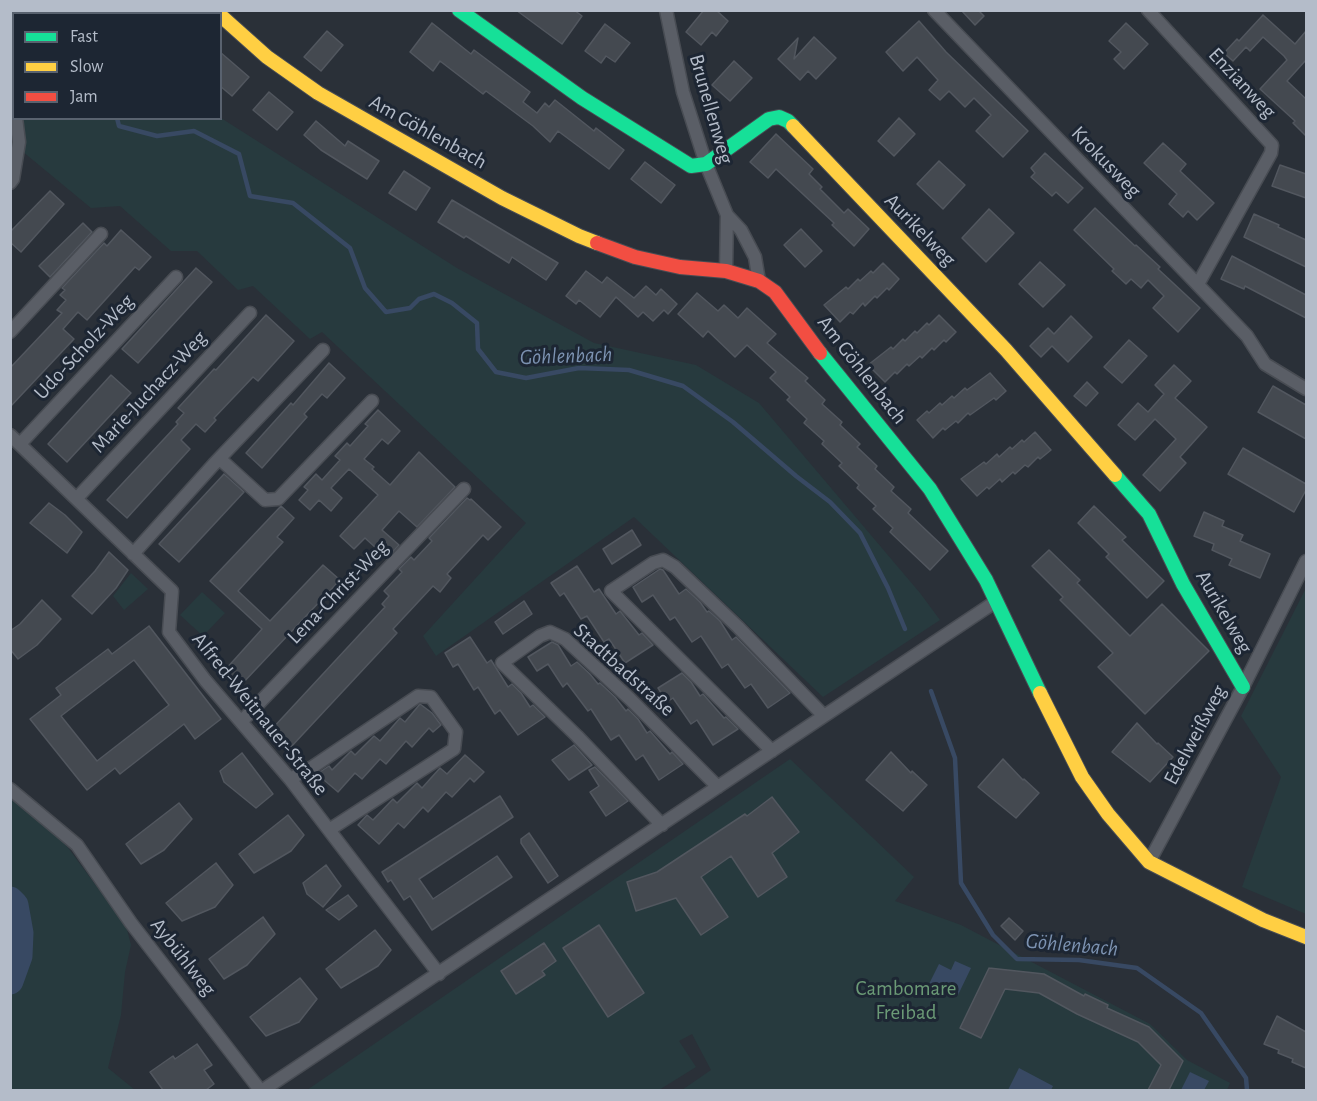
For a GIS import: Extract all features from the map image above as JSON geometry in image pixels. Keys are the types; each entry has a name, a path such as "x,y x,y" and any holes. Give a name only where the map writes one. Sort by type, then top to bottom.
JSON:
{"street":[{"path":"459,10 582,98 691,166 706,164"},
{"name":"Brunellenweg","path":"666,10 683,92 706,164 727,215 741,230 755,256 759,281"},
{"name":"Krokusweg","path":"934,10 1198,284 1249,341 1265,364 1306,389"},
{"name":"Enzianweg","path":"1148,10 1272,145 1271,153 1198,284"},
{"name":"Am Göhlenbach","path":"222,17 267,57 318,93 502,198 579,236 635,257 680,267 726,271 759,281 775,292 834,372 930,489 986,580 1082,777 1108,814 1149,862 1190,885 1263,920 1306,937"},
{"name":"Aurikelweg","path":"706,164 769,119 779,117 788,121 1006,350 1149,514 1183,584 1243,687"},
{"path":"10,183 13,179 19,142 16,120"},
{"name":"Brunellenweg","path":"726,271 727,215"},
{"path":"10,332 102,234"},
{"name":"Udo-Scholz-Weg","path":"20,444 176,277"},
{"name":"Marie-Juchacz-Weg","path":"77,498 250,313"},
{"path":"133,554 323,350"},
{"path":"220,459 265,500 278,499 372,401"},
{"name":"Alfred-Weitnauer-Straße","path":"10,435 172,591 169,632 290,779 439,974"},
{"name":"Lena-Christ-Weg","path":"241,722 464,489"},
{"name":"Stadtbadstraße","path":"772,751 611,591 653,563 663,560 738,627 824,716"},
{"name":"Edelweißweg","path":"1149,862 1243,687 1306,561"},
{"path":"261,1090 439,974 995,602"},
{"name":"Stadtbadstraße","path":"662,825 577,736 502,663 540,636 550,632 565,639 630,699 718,787"},
{"path":"290,779 311,768 418,696 431,697 456,732 454,749 329,830"},
{"name":"Aybühlweg","path":"10,789 77,845 131,923 261,1090"}],"green space":[{"path":"222,119 457,268 594,343 696,365 759,403 920,593 940,620 823,697 634,517 436,656 423,636 526,523 322,332 310,339 253,286 238,290 197,251 171,251 120,206 91,208 22,151 19,120"},
{"path":"131,573 148,589 124,610 113,596"},
{"path":"1306,588 1306,914 1242,887 1281,777 1241,716"},
{"path":"202,592 225,613 203,636 180,615"},
{"name":"Cambomare Freibad","path":"790,759 914,877 895,901 961,925 1150,1024 1187,1060 1230,1083 1227,1090 682,1090 711,1070 692,1034 679,1041 696,1067 659,1090 307,1090"},
{"path":"10,794 37,811 69,849 126,926 131,945 125,972 121,1015 108,1068 135,1090 11,1090"}],"water":[{"path":"955,961 971,968 958,995 942,988 940,992 928,986 939,964 951,970"},
{"path":"1019,1068 1053,1086 1051,1090 1008,1090"},
{"path":"1190,1072 1209,1081 1204,1090 1181,1090"}],"building":[{"path":"516,10 574,10 582,16 562,44"},
{"path":"704,10 716,10 728,21 716,36 712,32 701,45 686,32"},
{"path":"961,10 978,10 984,16 975,25"},
{"path":"1263,15 1295,44 1306,31 1306,60 1287,81 1306,99 1306,136 1293,123 1295,121 1260,89 1287,60 1284,56 1263,37 1250,51 1246,47 1233,61 1224,53 1237,39 1239,41"},
{"path":"919,21 946,52 1028,131 1003,157 976,131 991,115 974,98 965,107 949,91 940,100 929,90 938,80 917,57 903,71 886,52"},
{"path":"432,23 471,54 474,50 530,92 523,102 537,113 545,103 549,107 555,100 594,131 596,128 624,150 609,169 558,131 550,142 533,126 486,91 483,94 440,61 433,71 410,52"},
{"path":"1126,23 1148,44 1124,69 1114,59 1121,52 1109,41"},
{"path":"605,24 630,43 615,62 606,56 601,63 585,51"},
{"path":"327,31 343,45 321,71 304,57"},
{"path":"814,37 836,58 816,79 808,71 800,80 778,59 798,38 794,59"},
{"path":"222,54 249,77 232,96 222,88"},
{"path":"734,61 752,78 730,101 712,85"},
{"path":"269,92 293,112 277,130 253,110"},
{"path":"899,118 915,134 894,156 878,141"},
{"path":"316,121 345,146 348,141 379,161 367,179 321,150 304,135"},
{"path":"776,134 813,169 809,174 822,187 820,189 844,213 848,209 869,229 854,246 832,225 834,223 776,169 768,178 750,162"},
{"path":"1163,143 1186,164 1180,171 1214,203 1197,220 1188,211 1183,217 1169,204 1177,194 1144,163"},
{"path":"1045,153 1083,188 1068,203 1056,192 1052,196 1031,177 1035,173 1031,168"},
{"path":"939,161 965,185 943,209 917,184"},
{"path":"645,162 675,185 661,203 631,179"},
{"path":"1280,165 1306,174 1306,198 1272,186"},
{"path":"404,171 430,188 416,210 389,193"},
{"path":"50,191 64,204 21,252 10,242 10,232"},
{"path":"452,200 558,263 546,280 512,257 509,263 466,236 464,238 438,222"},
{"path":"1095,208 1160,267 1158,269 1200,308 1178,332 1153,308 1164,296 1148,280 1141,288 1131,279 1126,284 1074,230"},
{"path":"989,209 1014,233 986,262 962,238"},
{"path":"1254,214 1306,240 1306,267 1244,237"},
{"path":"83,223 92,232 50,277 39,266"},
{"path":"801,229 822,251 805,267 784,245"},
{"path":"121,230 151,257 139,270 135,267 87,320 78,312 63,329 74,339 10,407 10,368 62,313 57,310 66,300 60,295 65,290 62,288 104,243 107,246"},
{"path":"1232,256 1306,295 1306,318 1245,286 1244,289 1221,279"},
{"path":"1040,262 1065,285 1043,307 1019,284"},
{"path":"883,263 899,279 889,290 887,288 877,298 875,296 865,306 863,303 853,314 850,312 840,322 824,305 846,287 848,289 858,279 860,281 871,271 873,273"},
{"path":"196,268 212,282 138,363 122,349"},
{"path":"586,271 602,283 607,277 634,298 646,286 656,295 661,289 677,304 668,314 664,310 653,321 643,312 638,317 616,297 600,317 579,300 576,304 566,296"},
{"path":"697,293 718,311 724,305 738,318 747,308 776,334 767,343 808,378 805,381 825,400 822,404 842,422 840,425 860,444 857,447 894,487 891,491 911,509 908,513 948,551 930,570 890,532 893,528 873,509 876,506 839,466 842,463 822,444 824,441 804,423 807,419 787,400 790,397 770,378 776,372 747,345 735,357 708,331 703,337 678,314"},
{"path":"266,315 294,341 258,381 253,377 214,418 216,420 205,432 196,424 181,440 190,449 127,518 107,500 178,424 176,422 184,413 178,408"},
{"path":"939,315 956,332 946,342 944,340 934,350 932,348 909,366 907,364 885,382 868,365 891,347 893,349 903,339 905,341 915,331 917,333 927,323 929,325"},
{"path":"1071,316 1092,337 1068,362 1052,346 1041,357 1030,346 1048,328 1054,334"},
{"path":"1129,340 1147,356 1122,383 1104,367"},
{"path":"329,363 345,378 327,398 322,394 304,414 307,417 262,468 246,453 291,403 293,405"},
{"path":"1174,365 1191,381 1175,398 1207,427 1180,457 1186,463 1160,491 1143,475 1176,439 1155,419 1135,440 1118,425 1138,403 1148,412 1164,394 1155,385"},
{"path":"990,373 1006,391 996,400 994,398 970,415 968,413 958,423 956,421 945,430 943,428 933,438 917,420 927,411 929,413 952,396 954,398 965,388 967,390"},
{"path":"111,375 131,393 67,462 48,444"},
{"path":"1087,382 1098,393 1086,406 1074,396"},
{"path":"1273,386 1306,405 1306,439 1258,412"},
{"path":"378,410 400,431 388,444 382,439 364,459 374,467 372,469 390,485 419,452 455,487 417,527 399,511 382,530 399,545 387,558 365,538 354,549 340,536 378,495 349,469 331,488 342,498 331,511 319,500 310,510 299,500 308,490 304,487 316,474 322,480 340,460 335,456 347,443 350,446 368,426 365,424"},
{"path":"1035,432 1051,450 1040,459 1038,457 1028,467 1025,465 1002,482 1000,479 977,496 961,479 984,462 986,464 997,454 999,457 1010,447 1012,449 1022,440 1024,442"},
{"path":"1243,448 1306,484 1306,490 1294,512 1228,474"},
{"path":"224,474 244,492 179,562 159,544"},
{"path":"467,498 471,499 501,527 488,540 483,535 447,574 451,578 440,592 433,586 393,629 397,633 290,748 271,730 385,607 382,604 389,596 384,591 402,572 399,569 411,557 414,560 432,541 429,538"},
{"path":"49,503 82,532 67,553 30,523"},
{"path":"281,506 294,518 277,537 283,542 238,591 270,621 323,565 340,580 241,685 225,670 262,629 210,581"},
{"path":"1094,506 1126,537 1122,540 1164,581 1147,598 1106,557 1109,554 1078,523"},
{"path":"1204,512 1224,521 1222,526 1243,535 1240,541 1270,554 1260,578 1229,565 1232,559 1212,550 1214,544 1194,536"},
{"path":"632,530 641,545 612,564 603,549"},
{"path":"1049,550 1080,580 1077,583 1130,636 1162,604 1209,651 1145,714 1098,667 1113,653 1060,600 1063,597 1032,566"},
{"path":"109,552 128,570 116,588 92,614 72,596"},
{"path":"577,566 594,592 599,589 616,614 620,611 639,635 642,633 653,645 625,663 609,639 604,642 587,616 581,619 564,593 560,596 551,583"},
{"path":"660,569 679,594 686,589 707,612 709,611 720,621 732,640 736,637 790,693 768,708 751,684 745,688 728,664 722,668 701,636 692,642 675,617 670,620 653,595 642,602 633,587"},
{"path":"42,600 61,619 37,645 18,659 10,649 10,631 20,624"},
{"path":"524,601 532,614 503,634 495,622"},
{"path":"149,626 221,719 195,739 184,724 120,774 115,768 87,790 30,719 61,695 56,688 108,649 112,654","holes":["134,660 169,705 97,761 61,716"]},
{"path":"470,637 487,663 491,660 508,687 512,684 530,707 533,705 545,717 518,735 500,710 495,714 478,687 474,690 458,664 453,667 445,653"},
{"path":"552,642 558,645 571,666 577,662 598,684 600,683 615,697 626,711 628,709 638,719 647,733 650,731 670,754 672,752 683,764 659,780 643,755 636,760 619,735 611,740 591,709 588,711 567,683 563,687 548,664 537,671 528,657"},
{"path":"682,673 700,696 703,694 724,718 726,717 738,729 713,745 697,720 691,724 673,698 667,702 658,688"},
{"path":"420,704 432,713 441,725 433,732 429,728 412,747 406,741 386,764 380,759 362,779 355,773 338,792 317,774 329,766 332,770 351,751 355,755 374,736 380,741 400,718 405,722"},
{"path":"1137,723 1173,757 1150,782 1112,752"},
{"path":"574,745 592,765 569,780 552,760"},
{"path":"891,752 911,773 912,771 927,785 903,811 866,780"},
{"path":"242,753 273,794 256,808 224,782 220,771"},
{"path":"465,755 484,772 474,782 470,778 452,797 446,792 428,812 423,807 404,828 398,823 379,844 358,825 367,815 373,820 393,799 397,803 417,783 422,788 440,768 447,774"},
{"path":"1003,759 1039,793 1016,818 978,787"},
{"path":"595,767 628,801 606,816 590,792 599,786 589,770"},
{"path":"500,796 513,817 419,879 433,899 497,856 512,877 432,930 410,896 404,900 391,880 388,882 382,872"},
{"path":"772,797 799,832 772,853 787,877 758,897 731,856 701,877 728,917 701,935 676,898 636,911 627,882 657,872 745,814 747,816"},
{"path":"179,803 192,819 164,850 141,864 126,844"},
{"path":"288,815 304,835 291,851 254,873 239,854"},
{"path":"529,833 558,876 548,883 521,843 521,839"},
{"path":"216,863 233,885 215,907 182,921 166,903"},
{"path":"326,865 341,886 323,907 307,894 303,883"},
{"path":"348,895 357,906 339,920 326,910"},
{"path":"263,917 275,934 247,965 224,979 209,959"},
{"path":"1009,918 1023,931 1015,940 1001,926"},
{"path":"599,925 644,993 608,1017 563,948"},
{"path":"375,930 391,950 378,966 341,988 326,969"},
{"path":"544,943 556,961 542,971 545,975 516,994 501,971"},
{"path":"989,968 1044,974 1084,996 1085,994 1108,1005 1107,1008 1149,1027 1183,1061 1169,1090 1148,1090 1161,1065 1138,1042 1077,1014 1039,993 1005,989 981,1038 960,1028"},
{"path":"300,978 317,999 299,1022 266,1036 250,1017"},
{"path":"1277,1016 1306,1032 1306,1068 1278,1053 1279,1050 1264,1044"},
{"path":"197,1044 212,1065 204,1070 214,1084 206,1090 163,1090 150,1072 173,1056 175,1059"}],"waterway":[{"name":"Göhlenbach","path":"118,120 119,126 157,136 194,131 239,154 250,196 293,203 350,248 365,288 386,312 410,308 419,299 434,294 452,303 477,323 478,349 496,372 526,378 579,368 629,370 683,386 733,422 830,502 860,533 888,588 905,629"},
{"name":"Göhlenbach","path":"931,691 955,758 961,883 993,935 1017,959 1079,960 1137,968 1201,1013 1246,1078 1247,1090"},
{"path":"10,900 15,905 20,933 19,956 10,981"}],"traffic: fast":[{"path":"459,10 582,98 691,166 706,164 769,119 779,117 793,126"},
{"path":"820,353 930,489 986,580 1040,693"},
{"path":"1115,475 1149,514 1183,584 1243,687"}],"traffic: slow":[{"path":"222,17 267,57 318,93 502,198 597,243"},
{"path":"793,126 1006,350 1115,475"},
{"path":"1040,693 1082,777 1108,814 1149,862 1263,920 1306,937"}],"traffic: jam":[{"path":"597,243 635,257 680,267 726,271 759,281 775,292 820,353"}]}
